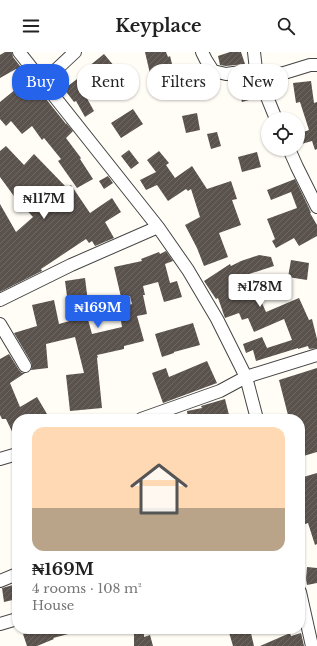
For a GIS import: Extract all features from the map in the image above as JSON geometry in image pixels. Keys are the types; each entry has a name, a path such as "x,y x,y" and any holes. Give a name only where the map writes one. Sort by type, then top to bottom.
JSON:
{"street":[{"path":"19,52 29,64"},
{"path":"62,64 75,52"},
{"path":"202,52 213,71 228,74"},
{"path":"254,52 255,64"},
{"path":"288,72 310,65 317,65"},
{"path":"57,100 158,227 188,270 217,319 246,377 256,414"},
{"path":"268,100 273,112"},
{"path":"292,156 317,207"},
{"path":"0,300 71,265 158,227"},
{"path":"0,324 25,366"},
{"path":"154,414 220,391 246,377 317,355"},
{"path":"0,459 12,455"},
{"path":"0,581 12,576"},
{"path":"305,614 312,646"},
{"path":"0,624 12,620"}],"building":[{"path":"5,52 12,52 13,57 18,64 12,64 12,71 0,78 0,55"},
{"path":"145,52 166,52 168,57 170,56 172,64 148,64"},
{"path":"230,52 241,52 245,64 228,64 228,66 226,66 220,65 218,56"},
{"path":"104,54 112,64 92,64"},
{"path":"77,79 77,100 88,100 94,111 85,117 76,101 74,102 69,96 69,85"},
{"path":"311,81 314,103 317,102 317,149 315,150 312,141 305,143 305,131 309,130 305,118 305,112 303,112 300,102 296,103 293,83"},
{"path":"12,92 12,100 47,100 73,131 66,138 81,158 80,159 93,179 77,188 58,161 61,159 44,138 42,140 32,126 22,134 11,121 6,126 0,119 0,102"},
{"path":"133,109 143,124 121,138 111,123"},
{"path":"197,113 200,130 186,133 182,116"},
{"path":"217,132 221,146 211,149 207,134"},
{"path":"6,146 24,165 34,154 67,188 71,185 90,213 112,198 121,212 105,222 114,238 95,246 92,241 89,243 86,239 41,269 42,271 0,292 0,204 16,232 33,217 19,203 0,177 0,151"},
{"path":"129,150 139,163 131,169 121,156"},
{"path":"159,151 169,163 166,165 175,178 192,166 207,189 231,181 237,199 232,200 241,225 219,233 228,257 204,266 197,248 185,225 200,217 191,189 188,191 186,189 168,201 157,185 146,190 140,180 156,172 147,160"},
{"path":"257,152 261,167 242,172 238,157"},
{"path":"108,176 113,183 104,189 99,181"},
{"path":"295,179 317,225 317,236 299,246 294,238 276,248 272,241 275,239 267,219 297,208 291,192 271,200 267,190"},
{"path":"166,251 173,261 165,264 170,283 177,281 182,297 164,302 158,282 143,286 145,295 143,295 147,314 137,316 144,341 124,346 124,349 97,355 102,408 70,411 66,375 84,373 75,337 46,344 48,368 31,370 31,362 14,333 37,326 32,305 54,300 59,324 87,316 92,334 122,327 119,308 132,304 130,296 121,297 114,267 142,261 141,259"},
{"path":"259,255 271,257 274,266 249,274 266,312 299,298 309,320 312,319 317,339 317,348 309,349 308,346 298,348 256,361 253,350 246,353 243,344 262,337 267,348 292,340 284,319 254,332 248,318 242,320 239,313 225,318 218,298 216,299 204,281 230,264 231,266"},
{"path":"291,260 309,263 307,280 288,277"},
{"path":"85,278 88,302 68,304 65,281"},
{"path":"193,323 200,345 162,357 155,334"},
{"path":"9,354 19,370 22,373 25,373 10,383 20,407 37,397 47,414 12,414 12,432 6,419 2,419 0,415 0,359"},
{"path":"207,361 217,383 163,403 152,373 166,368 169,377"},
{"path":"317,368 317,452 305,456 305,414 288,414 279,380"},
{"path":"225,399 229,414 187,414 187,411 202,408 201,406"},
{"path":"317,473 317,544 315,545 308,523 305,524 305,477"},
{"path":"307,567 317,568 317,583 307,585"},
{"path":"12,585 12,600 4,602 2,588"},
{"path":"23,634 68,634 53,638 54,639 37,646 27,646"},
{"path":"134,634 144,634 144,637 150,635 153,646 134,646"},
{"path":"229,634 251,634 254,646 233,646"},
{"path":"288,634 290,634 291,636 301,634 304,646 260,646"}]}
